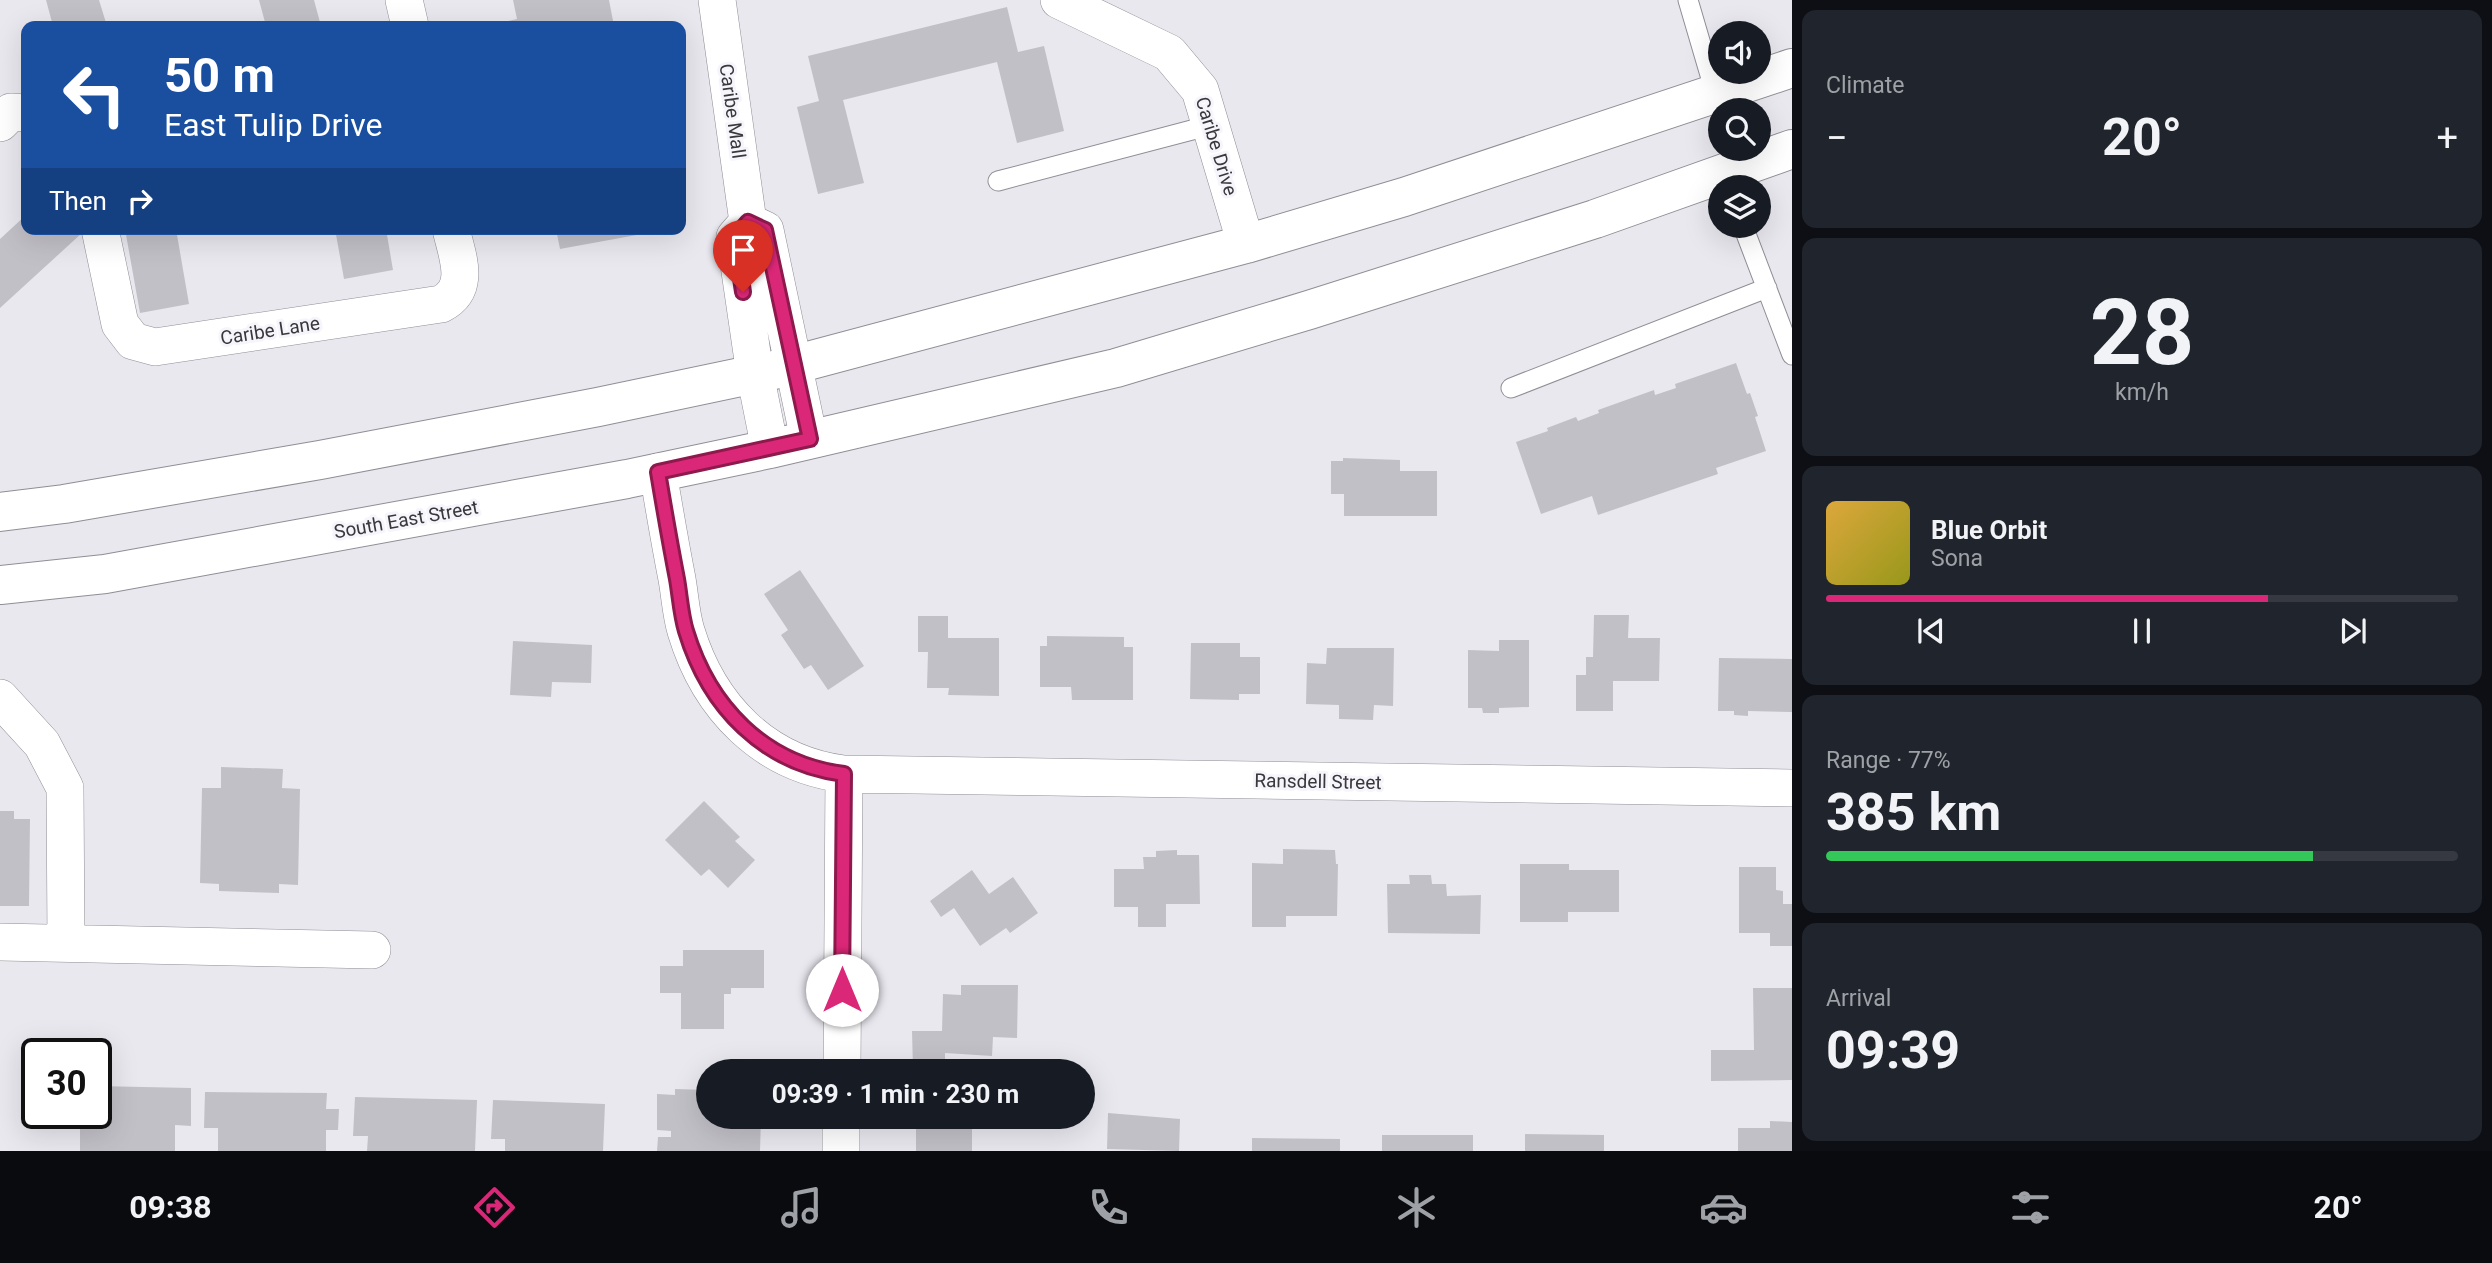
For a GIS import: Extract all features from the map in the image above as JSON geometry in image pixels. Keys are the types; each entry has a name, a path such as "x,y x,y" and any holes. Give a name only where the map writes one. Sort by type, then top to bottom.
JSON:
{"main road":[{"path":"0,512 64,504 320,460 598,407 774,369 1246,244 1404,197 1792,68"},
{"name":"South East Street","path":"1737,175 1792,149"},
{"name":"South East Street","path":"0,586 105,574 770,449 1129,364 1708,186"}],"street":[{"path":"404,0 409,21"},
{"name":"Caribe Mall","path":"717,0 748,222 735,237 774,369 810,439"},
{"name":"Caribe Drive","path":"1059,0 1170,53 1200,90 1246,244"},
{"path":"0,123 11,112 21,113"},
{"name":"Caribe Lane","path":"101,235 120,324 133,341 155,347 441,304 453,296 461,282 453,235"},
{"name":"Caribe Mall","path":"770,449 774,369"},
{"name":"Ransdell Street","path":"658,472 685,629 695,656 722,703 741,726 776,753 801,765 844,774 1792,788"},
{"path":"0,698 42,744 65,788 66,943"},
{"path":"842,1059 844,774"},
{"path":"0,942 372,950"},
{"path":"841,1129 841,1151"}],"lane":[{"path":"1688,0 1715,92"},
{"path":"998,181 1211,125"},
{"path":"1748,238 1792,355"},
{"path":"1511,387 1768,288"}],"building":[{"path":"46,0 99,0 105,21 52,21"},
{"path":"259,0 314,0 320,21 265,21"},
{"path":"513,0 609,0 613,21 508,21 517,19"},
{"path":"1007,7 1018,52 1044,46 1064,131 1017,143 997,62 843,100 864,183 818,194 797,107 819,101 808,56"},
{"path":"21,220 21,235 80,235 0,308 0,239"},
{"path":"126,235 177,235 189,304 140,313"},
{"path":"336,235 387,235 393,270 344,279"},
{"path":"557,235 637,235 560,249"},
{"path":"1736,363 1758,416 1755,417 1766,451 1716,468 1718,474 1598,515 1592,496 1541,514 1516,442 1548,431 1547,428 1576,417 1578,421 1599,413 1598,410 1654,390 1655,395 1676,388 1675,384"},
{"path":"1343,458 1400,460 1400,471 1437,471 1437,516 1344,516 1344,494 1331,494 1331,461 1343,461"},
{"path":"800,570 864,666 828,690 811,665 804,669 781,635 788,630 764,594"},
{"path":"1594,615 1629,615 1628,638 1660,638 1659,681 1613,681 1613,711 1576,711 1576,675 1586,675 1586,657 1593,657"},
{"path":"918,616 948,616 948,638 999,638 999,696 948,695 949,688 927,688 928,652 918,652"},
{"path":"1047,636 1124,637 1124,647 1133,647 1133,700 1072,700 1071,687 1040,687 1040,646 1047,646"},
{"path":"1499,640 1529,640 1529,707 1499,708 1499,713 1483,713 1482,708 1468,708 1468,650 1499,651"},
{"path":"513,641 592,645 591,683 552,682 551,697 510,695"},
{"path":"1191,643 1240,643 1240,657 1260,657 1260,694 1239,694 1239,700 1190,699"},
{"path":"1327,648 1394,648 1393,706 1374,705 1373,720 1339,719 1339,705 1306,704 1307,663 1326,664"},
{"path":"1719,658 1792,659 1792,712 1748,711 1748,716 1734,715 1734,711 1718,711"},
{"path":"221,767 283,769 282,788 300,789 298,885 279,884 279,893 219,891 219,884 200,883 202,788 221,788"},
{"path":"704,801 740,837 735,841 755,860 728,888 709,869 701,876 665,840"},
{"path":"0,811 14,811 14,819 30,819 29,906 0,906"},
{"path":"1283,849 1335,850 1338,864 1337,916 1286,916 1286,927 1252,927 1252,863 1283,864"},
{"path":"1177,850 1177,855 1199,855 1200,904 1166,904 1166,927 1138,927 1138,907 1114,907 1114,869 1144,869 1143,857 1156,857 1156,851"},
{"path":"1520,864 1569,864 1569,870 1619,870 1619,912 1568,912 1568,922 1520,922"},
{"path":"1739,867 1776,867 1776,890 1783,891 1783,904 1792,904 1792,946 1770,946 1770,933 1739,933"},
{"path":"972,870 989,894 1013,877 1038,913 1010,933 1006,928 980,946 954,908 941,917 930,901"},
{"path":"1409,875 1431,875 1432,884 1446,884 1447,896 1481,895 1480,934 1388,933 1387,884 1410,884"},
{"path":"683,950 764,950 764,988 731,988 731,994 724,994 724,1029 681,1029 681,993 660,993 660,966 683,966"},
{"path":"961,985 1018,985 1017,1038 993,1037 992,1056 945,1053 945,1059 913,1059 912,1031 942,1031 943,994 961,995"},
{"path":"1753,988 1792,988 1792,1080 1711,1081 1711,1050 1754,1050"},
{"path":"112,1086 191,1088 191,1126 175,1125 175,1151 80,1151 80,1129 112,1129"},
{"path":"675,1089 696,1090 696,1129 761,1129 760,1151 657,1151 658,1137 671,1137 671,1131 657,1130 657,1094 675,1095"},
{"path":"205,1092 327,1093 326,1109 339,1109 338,1130 326,1130 326,1151 218,1151 218,1128 204,1128"},
{"path":"355,1097 477,1100 475,1151 367,1151 368,1136 353,1136"},
{"path":"493,1100 605,1104 603,1151 505,1151 505,1139 491,1139"},
{"path":"1108,1113 1180,1119 1179,1151 1107,1149"},
{"path":"1770,1121 1792,1122 1792,1151 1738,1151 1738,1128 1770,1128"},
{"path":"916,1129 972,1129 972,1151 916,1151"},
{"path":"1525,1134 1604,1135 1604,1151 1525,1151"},
{"path":"1382,1135 1473,1135 1473,1151 1382,1151"},
{"path":"1252,1138 1340,1139 1340,1151 1252,1151"}],"route":[{"path":"743,292 735,237 748,222 765,230 810,439 658,472 685,629 705,676 741,726 776,753 801,765 844,774 842,990"}]}
